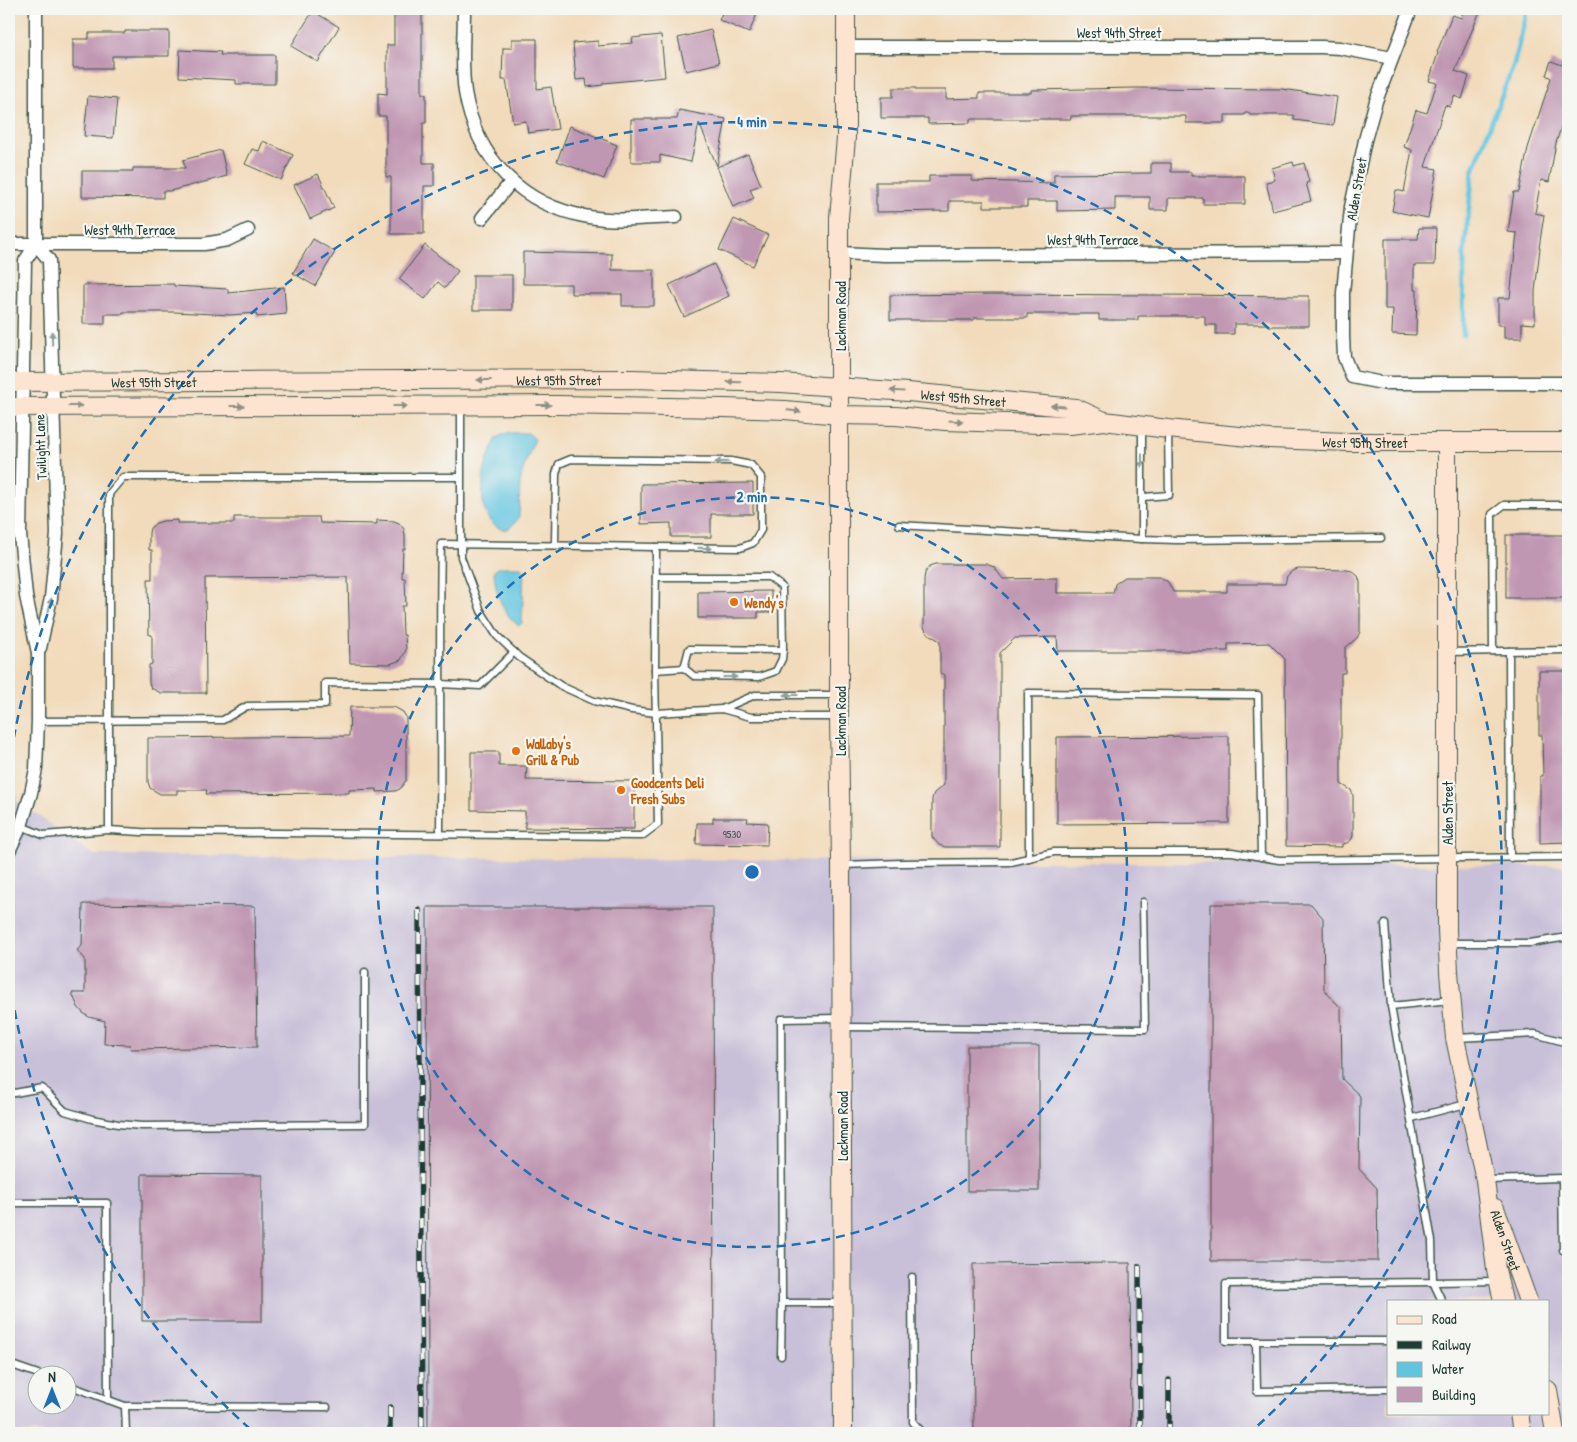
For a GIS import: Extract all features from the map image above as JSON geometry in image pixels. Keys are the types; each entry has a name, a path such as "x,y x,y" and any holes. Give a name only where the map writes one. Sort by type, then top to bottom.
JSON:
{"main road":[{"name":"Lackman Road","path":"843,1433 840,217 846,138 846,9"},
{"name":"West 95th Street","path":"16,382 631,379 780,382 1076,408 1104,420 1142,426 1279,439 1348,442 1568,442"},
{"name":"West 95th Street","path":"16,406 724,408 1070,425 1104,420"},
{"name":"Alden Street","path":"1447,442 1448,943 1455,1038 1485,1180 1503,1300"},
{"name":"Alden Street","path":"1485,1180 1528,1300"},
{"path":"1550,1402 1555,1433"},
{"path":"1519,1414 1522,1433"}],"street":[{"name":"Twilight Lane","path":"9,851 15,823 31,793 36,769 38,721 38,653 26,596 20,534 16,406 25,261 36,244 36,9"},
{"path":"464,9 463,66 469,111 475,129 484,146 496,165 511,182 541,201 563,210 590,217 613,219 676,217"},
{"name":"Alden Street","path":"1411,9 1376,101 1365,140 1352,207 1343,293 1344,357 1352,377 1382,383 1568,383"},
{"name":"West 94th Street","path":"846,47 1322,47 1340,48 1392,58"},
{"path":"482,218 511,182"},
{"name":"West 94th Terrace","path":"9,244 204,244 227,240 248,230"},
{"name":"Twilight Lane","path":"36,244 50,260 57,534 51,598 38,653"},
{"name":"West 94th Terrace","path":"840,253 884,255 1346,254"}],"lane":[{"path":"461,406 461,557 481,611 497,636 519,657 561,686 594,701 632,710 656,712 722,709 752,717 840,718"},
{"path":"1142,426 1142,539"},
{"path":"1143,497 1169,495 1168,429"},
{"path":"440,834 439,642 441,544 461,545 740,548 753,543 761,530 761,477 751,465 731,461 572,458 559,464 556,474 555,546"},
{"path":"109,830 109,494 123,477 460,477"},
{"path":"1494,651 1492,514 1504,505 1568,505"},
{"path":"899,525 1177,540 1380,538"},
{"path":"15,823 43,834 109,830 141,832 642,836 658,824 655,670 656,547"},
{"path":"655,670 684,668 694,676 759,677 776,671 782,659 782,587 769,577 656,578"},
{"path":"684,668 690,649 782,650"},
{"path":"1447,652 1568,650"},
{"path":"1509,651 1510,858"},
{"path":"38,721 223,720 247,706 325,705 325,683 480,686 514,652"},
{"path":"1029,858 1028,693 1258,694 1261,857"},
{"path":"722,709 755,695 840,695"},
{"path":"842,865 1011,862 1054,852 1232,852 1279,860 1568,857"},
{"path":"781,1356 781,1019 842,1023 1146,1029 1143,902"},
{"path":"1385,924 1392,1006 1432,1241 1433,1282 1442,1300"},
{"path":"1448,943 1530,943 1568,936"},
{"path":"9,1094 42,1088 65,1111 92,1119 128,1125 365,1124 365,972"},
{"path":"1392,1006 1452,1000"},
{"path":"1455,1038 1535,1034 1568,1042"},
{"path":"1412,1118 1468,1104"},
{"path":"1485,1180 1565,1178 1563,1250"},
{"path":"9,1203 107,1202 108,1400"},
{"path":"912,1277 913,1422 923,1433"},
{"path":"1387,1340 1226,1342 1226,1284 1499,1281"},
{"path":"782,1303 842,1303"},
{"path":"1256,1341 1257,1391 1387,1389"},
{"path":"9,1364 28,1371"},
{"path":"78,1389 125,1406 327,1407"},
{"path":"125,1406 126,1433"}],"shaded area":[{"path":"9,767 17,801 94,855 1568,866 1568,1433 9,1433"}],"water":[{"path":"508,433 528,433 535,439 521,478 519,516 514,524 506,530 495,526 488,518 484,508 482,496 485,470 497,438"},
{"path":"521,567 524,571 522,623 519,626 508,615 500,602 496,587 494,571 497,568"}],"building":[{"path":"394,9 422,9 422,94 426,94 426,123 423,123 423,163 434,163 434,186 424,186 424,234 391,234 391,177 386,177 386,116 378,116 378,93 387,94 387,45 394,45"},
{"path":"724,9 759,9 749,33 719,20"},
{"path":"1464,9 1481,9 1455,71 1469,76 1462,99 1454,96 1450,107 1445,105 1425,167 1437,169 1428,218 1392,211 1396,190 1404,192 1412,150 1404,147 1416,110 1427,113 1437,83 1429,81 1437,52 1452,15 1461,18"},
{"path":"313,11 339,27 318,62 291,46"},
{"path":"711,30 719,63 686,71 678,38"},
{"path":"125,31 169,31 169,56 112,56 112,68 73,68 73,39 89,39 89,33 125,33"},
{"path":"661,35 665,77 603,83 603,85 587,87 586,79 576,80 573,43 598,41 598,46 633,43 632,38"},
{"path":"512,39 537,39 537,89 551,87 558,129 528,133 526,121 513,123 506,80 502,80 503,48 512,48"},
{"path":"180,50 221,52 220,55 275,55 275,84 236,84 236,80 179,77"},
{"path":"1551,61 1568,67 1568,106 1556,143 1549,182 1541,180 1535,213 1544,215 1535,291 1535,324 1522,323 1522,338 1504,338 1504,325 1498,325 1498,298 1510,298 1517,233 1508,232 1514,192 1519,192 1528,148 1551,78 1546,75"},
{"path":"893,88 946,90 946,99 979,98 979,93 1031,93 1031,90 1135,88 1282,89 1337,97 1333,125 1294,120 1294,115 1250,115 1249,113 1245,113 1245,115 1225,115 1225,123 1186,123 1186,116 1071,116 1071,119 970,119 970,123 928,124 928,118 881,118 881,97 893,97"},
{"path":"88,96 117,99 113,138 84,136"},
{"path":"679,110 726,119 717,166 699,123 691,162 660,155 660,162 631,162 631,119 677,119"},
{"path":"570,126 617,145 604,179 557,161"},
{"path":"263,141 293,155 281,180 245,164 252,149 259,151"},
{"path":"221,150 227,176 170,191 163,191 163,198 82,197 82,171 133,171 133,168 185,168 183,160"},
{"path":"748,154 761,185 750,189 754,198 733,207 717,167"},
{"path":"1293,162 1294,166 1304,163 1309,182 1306,183 1311,201 1273,211 1266,182 1275,180 1272,168"},
{"path":"1151,163 1171,163 1171,172 1191,172 1191,176 1245,176 1245,204 1203,204 1203,198 1168,198 1168,210 1150,210 1150,197 1115,197 1115,210 1057,211 1057,201 1027,201 1027,207 984,207 984,201 949,201 949,211 876,212 876,182 929,182 929,176 972,176 972,181 1054,183 1054,174 1151,173"},
{"path":"318,174 334,208 310,219 294,185"},
{"path":"734,219 768,235 753,266 719,250"},
{"path":"1419,228 1436,228 1435,265 1414,265 1414,290 1417,290 1416,335 1392,334 1393,309 1385,309 1385,239 1418,239"},
{"path":"313,239 335,252 315,286 293,273"},
{"path":"425,245 458,271 445,288 438,282 425,299 399,279"},
{"path":"523,252 612,254 612,270 654,270 654,306 622,306 622,294 571,294 571,284 523,284"},
{"path":"714,264 729,296 684,317 669,285"},
{"path":"473,275 512,275 512,310 473,310"},
{"path":"174,284 174,286 228,289 228,293 284,287 286,314 257,317 256,313 231,315 123,312 123,314 105,314 105,324 83,324 83,285"},
{"path":"890,295 1309,296 1309,326 1234,324 1234,334 1216,334 1216,325 1205,325 1205,316 1138,316 1138,320 1099,320 1099,314 1027,314 1027,318 890,320"},
{"path":"753,483 753,514 711,514 711,537 671,537 671,523 641,524 641,484"},
{"path":"234,517 319,517 320,523 377,524 377,520 399,523 404,529 405,536 402,578 405,578 406,606 402,606 403,635 405,635 406,650 401,660 390,664 350,663 348,577 205,578 206,693 161,693 151,688 149,683 149,665 152,664 152,635 149,635 148,579 152,579 152,550 149,550 150,528 156,523 177,520 177,523 234,523"},
{"path":"1506,535 1568,535 1568,598 1506,598"},
{"path":"936,564 986,564 994,567 1003,579 1057,578 1057,593 1113,593 1115,584 1125,577 1160,577 1168,582 1173,592 1227,592 1227,584 1285,584 1287,576 1292,571 1298,569 1352,571 1358,576 1360,582 1360,632 1357,638 1345,648 1345,673 1341,673 1341,784 1351,790 1353,795 1352,839 1342,844 1342,847 1286,846 1285,659 1269,643 1228,644 1228,651 1058,651 1057,637 1015,638 1000,653 1000,847 945,847 939,845 932,837 932,799 934,793 944,785 944,674 940,674 940,641 927,633 924,627 925,573 930,566"},
{"name":"Wendy's","path":"771,591 771,612 758,612 758,618 698,618 698,592"},
{"path":"1539,671 1568,671 1568,842 1540,843 1540,776 1543,776 1542,735 1539,735"},
{"path":"350,707 394,707 403,712 406,717 406,780 400,789 377,792 377,789 349,790 349,793 206,794 207,790 177,790 177,794 160,794 150,788 148,782 148,738 349,736"},
{"path":"1229,736 1229,823 1057,824 1057,737"},
{"path":"471,752 499,752 499,766 527,766 526,780 634,781 634,829 525,828 525,811 471,810"},
{"path":"713,818 748,818 747,822 768,823 767,845 696,844 697,823 713,823"},
{"path":"83,904 255,906 257,1047 131,1049 130,1045 104,1044 105,1021 89,1017 83,1013 72,993 85,993 85,959 77,950 82,946"},
{"path":"1211,904 1311,904 1323,918 1324,990 1341,1008 1342,1079 1360,1096 1359,1169 1377,1188 1378,1261 1211,1261"},
{"path":"427,907 713,907 714,1433 428,1433"},
{"path":"967,1046 1039,1046 1039,1191 967,1191"},
{"path":"142,1174 262,1175 262,1321 142,1321"},
{"path":"1130,1263 1131,1433 974,1433 973,1264"}],"waterway":[{"path":"1463,335 1464,253 1473,171 1514,64 1527,9"}],"railway":[{"path":"419,910 422,1433"},
{"path":"1139,1266 1140,1433"},
{"path":"1169,1380 1169,1433"},
{"path":"390,1407 390,1433"}],"place":[{"name":"Wendy's","path":"734,602"},
{"name":"Wallaby's Grill & Pub","path":"516,751"},
{"name":"Goodcents Deli Fresh Subs","path":"621,790"}]}
